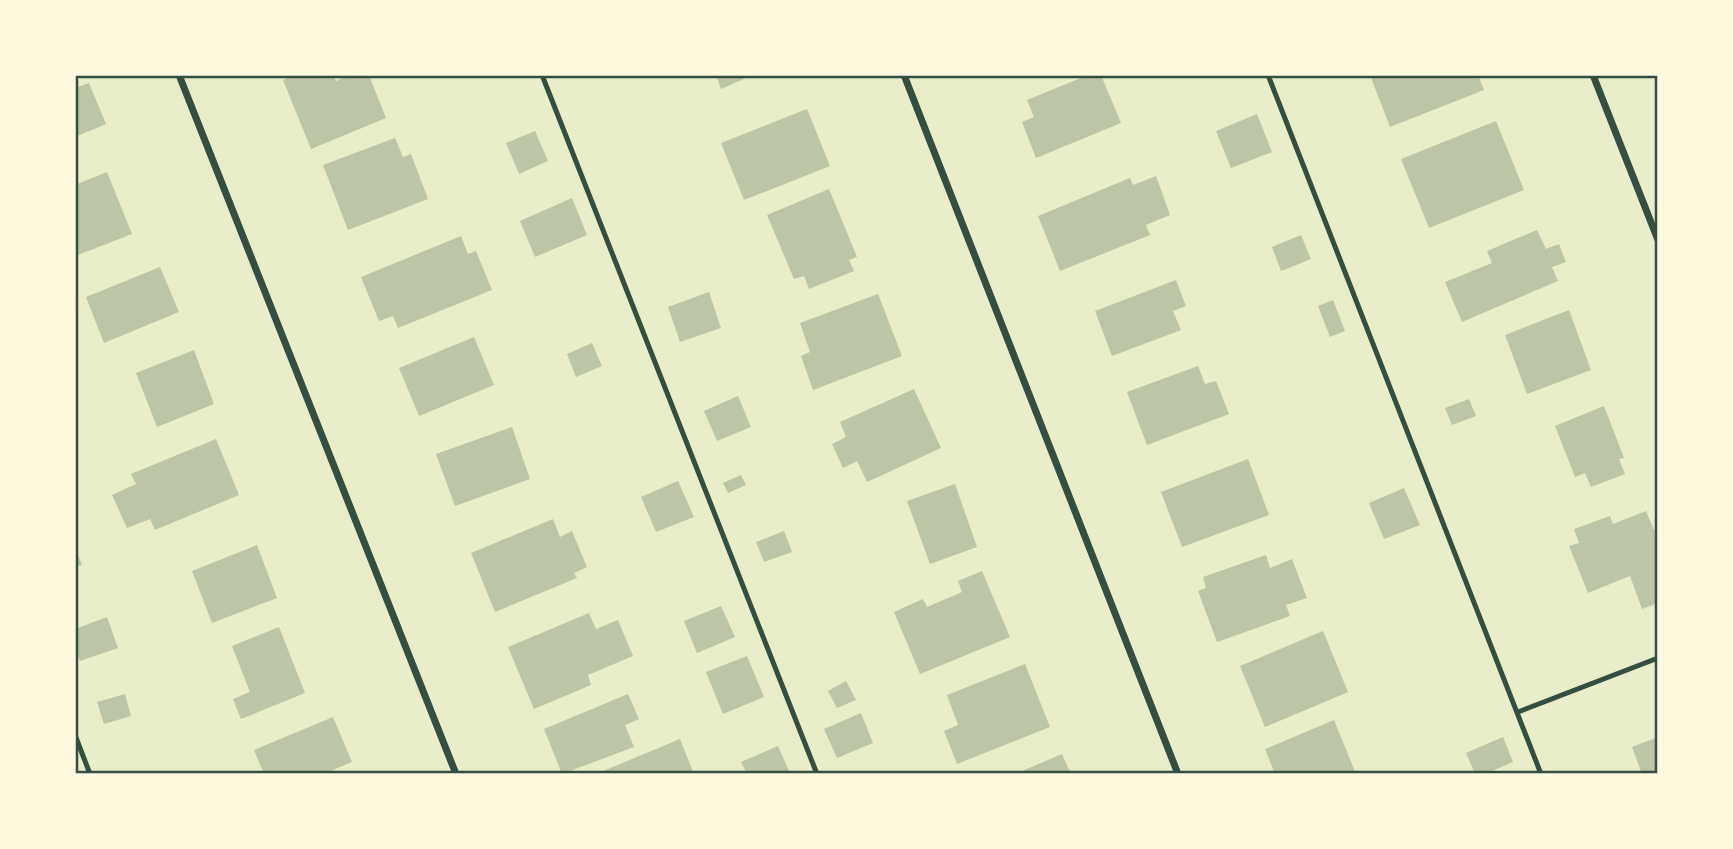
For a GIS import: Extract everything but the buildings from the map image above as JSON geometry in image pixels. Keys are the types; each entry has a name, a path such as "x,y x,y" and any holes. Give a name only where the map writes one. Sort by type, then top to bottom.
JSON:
{"street":[{"path":"179,75 456,774"},
{"path":"904,75 1178,774"},
{"path":"1594,75 1658,240"}],"lane":[{"path":"542,75 817,774"},
{"path":"1268,75 1541,774"},
{"path":"1518,712 1658,657"},
{"path":"75,735 90,774"}]}
